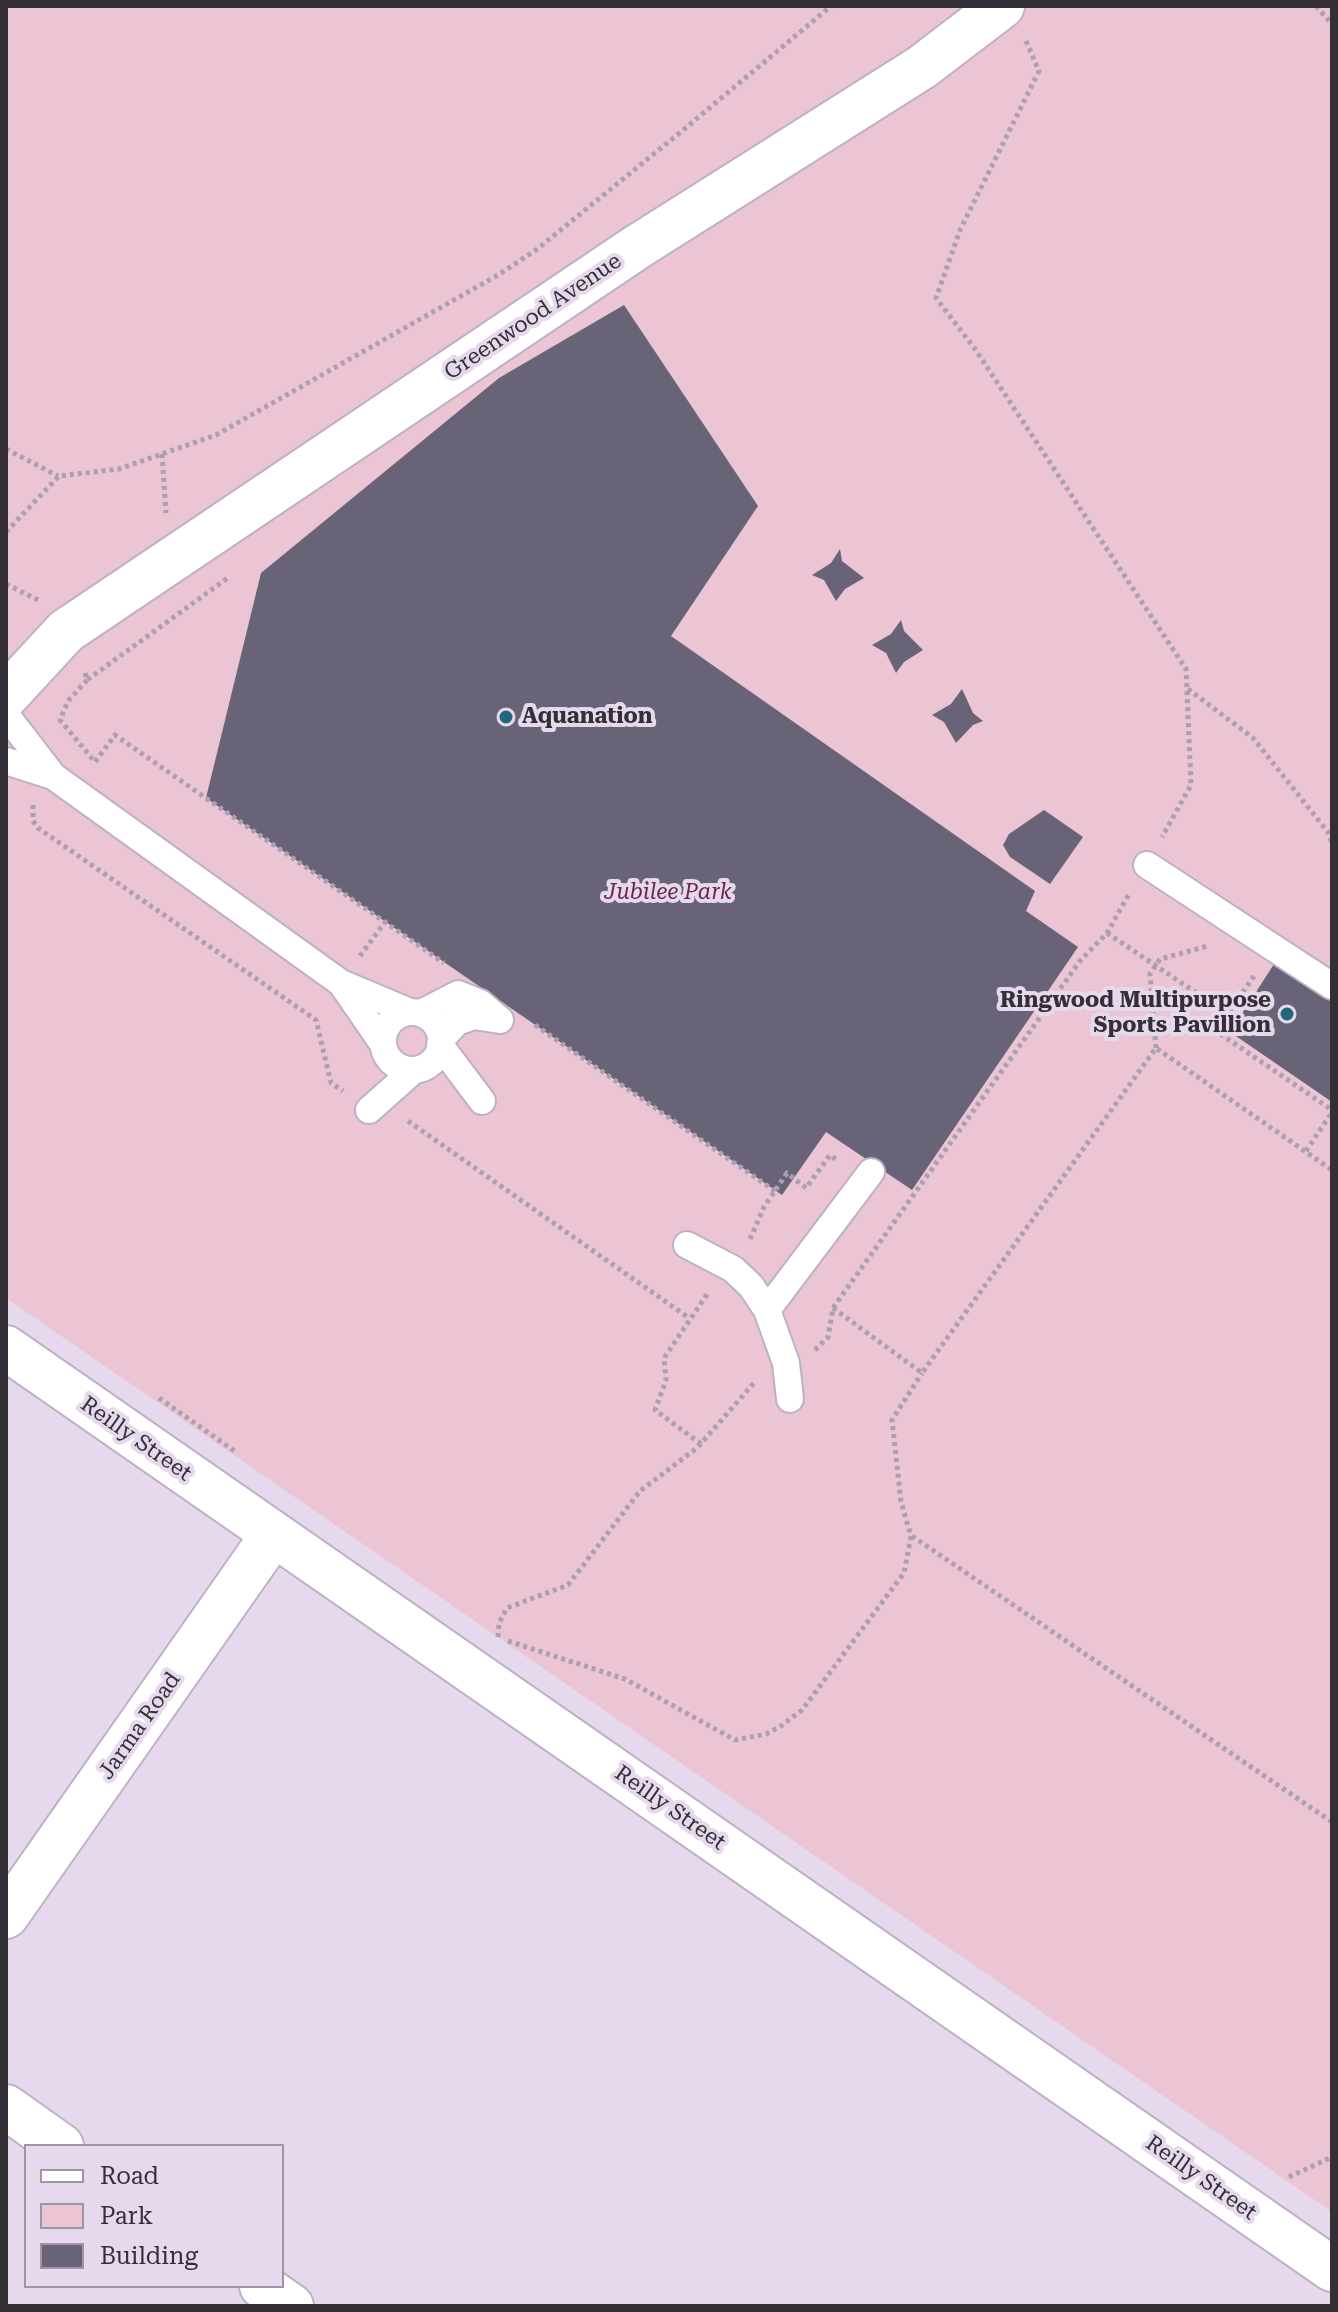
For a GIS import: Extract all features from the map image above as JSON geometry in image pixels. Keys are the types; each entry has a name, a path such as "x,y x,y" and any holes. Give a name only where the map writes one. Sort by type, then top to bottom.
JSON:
{"street":[{"name":"Greenwood Avenue","path":"6,696 66,631 637,247 922,67 1001,7"},
{"name":"Greenwood Avenue","path":"6,650 66,631"},
{"name":"Reilly Street","path":"6,1348 1332,2269"},
{"name":"Jarma Road","path":"6,1916 273,1535"},
{"path":"6,2107 58,2144"},
{"path":"265,2288 291,2306"}],"lane":[{"path":"6,715 53,776 341,983 435,1023 441,1042 482,1101 417,1070 397,1066 341,983"},
{"path":"6,761 53,776"},
{"path":"1147,865 1332,986"},
{"path":"458,994 480,1003 500,1020 474,1016 457,1022 441,1042 434,1060 417,1070 369,1110 385,1049 384,1034 393,1019 458,994"},
{"path":"767,1310 871,1172"},
{"path":"687,1245 733,1269 751,1286 767,1310 786,1363 790,1399"}],"path":[{"path":"6,449 59,476 119,469 216,435 498,275 536,250 831,6"},
{"path":"1316,6 1332,24"},
{"path":"1001,7 1021,31 1039,71 960,230 936,298 975,349 1186,669 1191,785 1107,933 1080,961 833,1308 831,1327 821,1347 759,1378 701,1444 640,1491 568,1585 507,1608 496,1636 625,1679 735,1740 766,1734 802,1710 904,1573 911,1536 901,1502 892,1420 922,1373 1156,1048 1150,974 1155,966 1160,959 1214,944"},
{"path":"6,532 59,476"},
{"path":"87,680 68,701 60,720 95,762 115,735 450,967"},
{"path":"1187,688 1253,738 1328,832 1332,844"},
{"path":"33,798 33,821 38,828 316,1020 331,1083 396,1129 404,1118 689,1318"},
{"path":"1107,933 1228,1014"},
{"path":"1259,968 1216,1031 1332,1111 1306,1151"},
{"path":"528,1020 775,1191"},
{"path":"1156,1048 1332,1170"},
{"path":"833,1308 922,1373"},
{"path":"153,1395 240,1456"},
{"path":"911,1536 1332,1822"},
{"path":"1289,2177 1332,2157"}],"green space":[{"name":"Jubilee Park","path":"6,6 1332,6 1332,2212 6,1298"}],"building":[{"name":"Aquanation","path":"624,305 758,506 671,636 1035,891 1026,911 1078,947 912,1190 826,1132 782,1195 206,798 261,573 499,378"},
{"path":"840,549 842,561 864,578 845,589 836,601 824,580 812,575 831,563"},
{"path":"901,620 904,631 923,650 904,662 896,673 886,653 872,645 891,634"},
{"path":"962,689 973,713 983,721 973,725 956,743 944,722 932,715 951,704"},
{"path":"1044,810 1083,837 1050,884 1010,857 1003,845 1009,834"},
{"name":"Ringwood Multipurpose Sports Pavillion","path":"1278,958 1332,996 1332,1102 1230,1032"}],"place":[{"name":"Aquanation","path":"506,717"},
{"name":"Ringwood Multipurpose Sports Pavillion","path":"1287,1014"}]}
